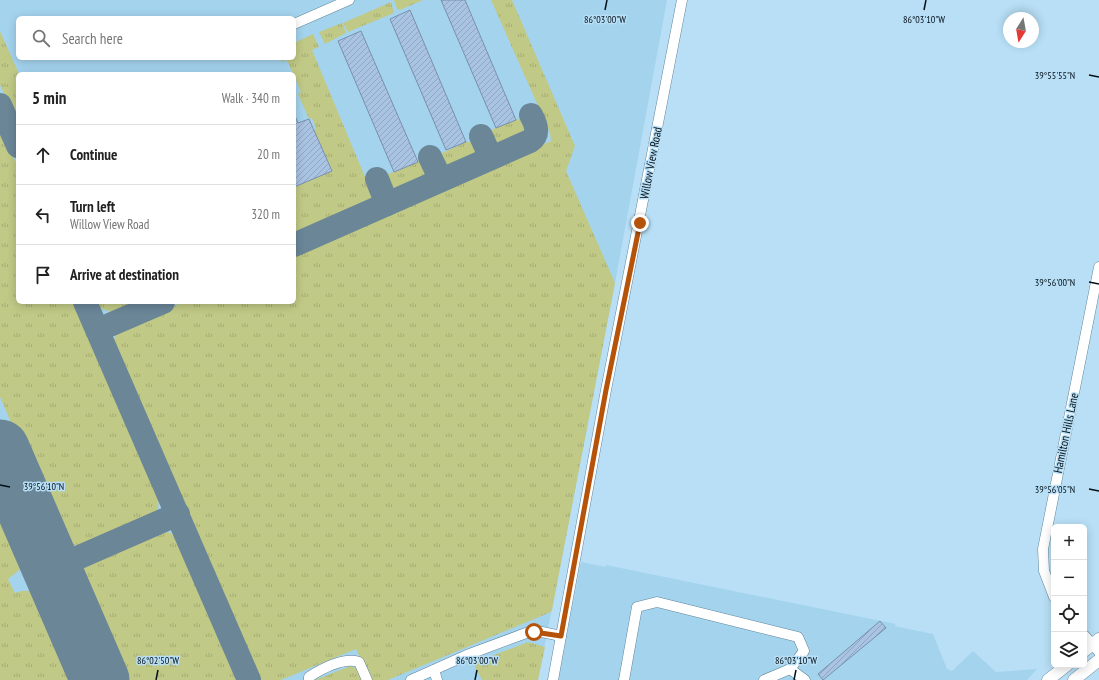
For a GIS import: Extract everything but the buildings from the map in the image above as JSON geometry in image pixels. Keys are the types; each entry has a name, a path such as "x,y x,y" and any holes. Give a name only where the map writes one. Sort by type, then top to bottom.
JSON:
{"main road":[{"path":"1074,680 1099,660"},
{"path":"1048,680 1062,668"}],"street":[{"path":"296,23 349,0"},
{"name":"Willow View Road","path":"553,680 606,390 682,0"},
{"name":"Hamilton Hills Lane","path":"1054,596 1044,571 1043,549 1099,267"},
{"path":"624,680 637,606 657,602 798,637 804,650 790,669 764,680"},
{"path":"411,680 467,655 526,633 542,632 561,636"},
{"path":"309,680 309,677 320,670 350,659 359,662 367,680"},
{"path":"790,669 805,680"},
{"path":"434,670 438,680"}],"shaded area":[{"path":"0,0 667,0 615,283 538,680 0,680"},
{"path":"581,562 606,567 606,565 896,624 894,626 933,634 947,669 952,671 973,651 996,672 1037,669 1027,680 558,680"}],"green space":[{"path":"394,0 423,0 400,10 397,9"},
{"path":"491,0 512,0 575,146 566,171 615,283 551,612 388,680 370,680 356,649 281,680 258,680 114,348 114,339 120,330 178,304 296,304 296,252 551,141 550,133"},
{"path":"391,2 394,13 348,32 343,23"},
{"path":"342,23 346,33 325,44 319,32"},
{"path":"0,31 18,72 16,72 16,121 0,85"},
{"path":"313,34 319,47 312,50 373,196 370,202 296,234 296,186 332,171 313,131 316,129 312,118 309,119 298,94 301,92 296,81 296,72 292,72 287,60 296,60 296,42"},
{"path":"518,119 524,120 527,128 524,135 500,145 493,144 490,134 493,129"},
{"path":"0,126 16,163 16,304 77,304 159,494 158,509 151,517 81,546 72,545 60,537 0,397"},
{"path":"466,142 474,142 478,150 476,155 450,167 443,165 439,157 440,154"},
{"path":"419,161 428,172 427,177 397,190 391,189 387,181 388,174"},
{"path":"97,304 132,304 115,313 102,309"},
{"path":"0,499 24,554 22,568 8,579 15,593 30,591 43,598 79,680 0,680"},
{"path":"160,531 171,533 181,542 240,680 122,680 81,584 82,570 90,561"},
{"path":"528,642 545,647 538,680 482,680 473,663"},
{"path":"350,666 356,668 362,680 315,680"}],"taxiway":[{"path":"0,105 16,141"},
{"path":"296,244 530,141 536,132 536,125 531,115"},
{"path":"481,136 491,158"},
{"path":"430,157 441,180"},
{"path":"377,179 387,204"},
{"path":"86,304 249,680"},
{"path":"98,330 158,304"},
{"path":"52,569 178,514"}],"runway":[{"path":"0,449 100,680"}],"route":[{"path":"534,632 561,636 606,390 640,223"}]}
